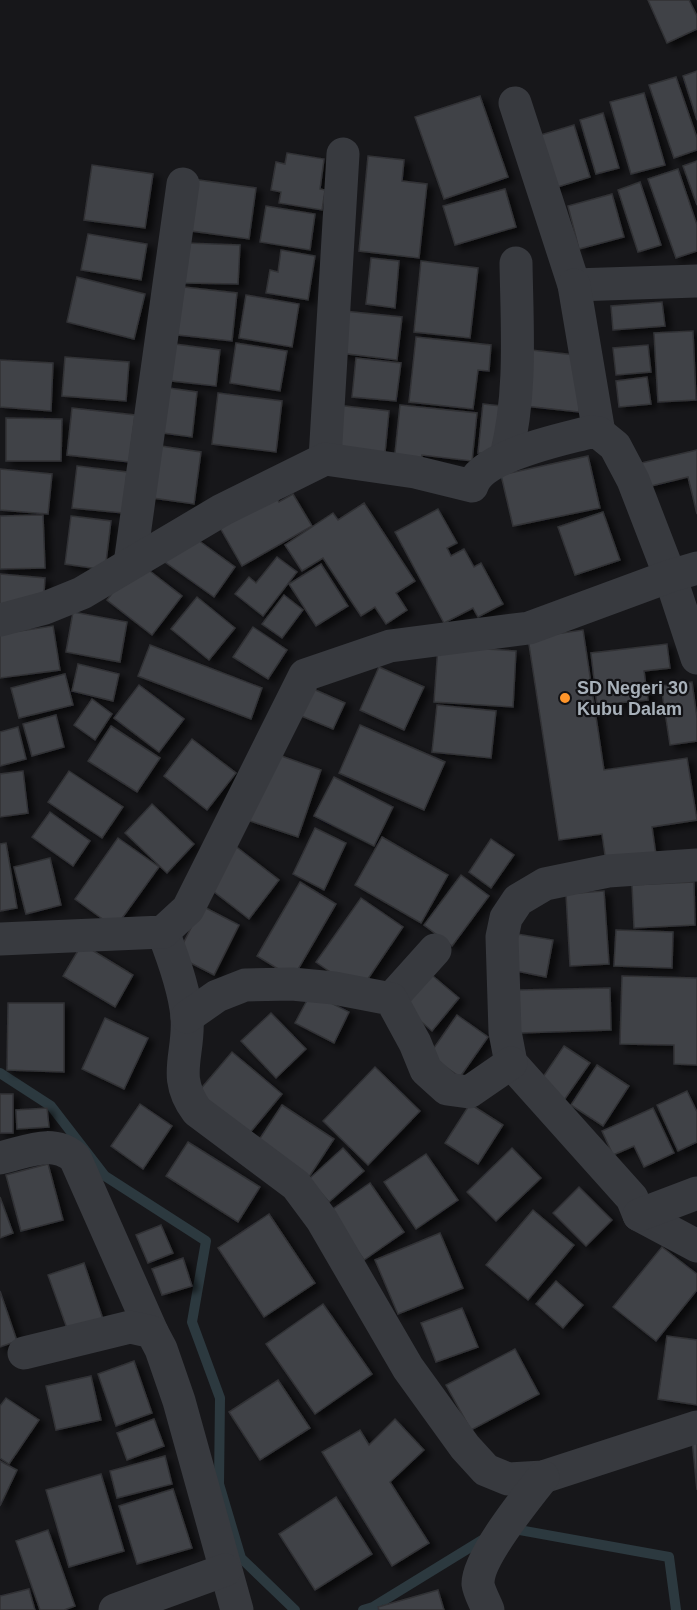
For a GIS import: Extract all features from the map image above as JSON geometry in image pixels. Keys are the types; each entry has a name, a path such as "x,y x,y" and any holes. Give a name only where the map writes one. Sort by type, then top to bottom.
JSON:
{"street":[{"path":"514,104 574,285 599,433"},
{"path":"325,459 343,154"},
{"path":"130,564 183,184"},
{"path":"506,456 512,431 518,373 516,263"},
{"path":"574,285 697,281"},
{"path":"0,620 45,608 82,593 222,510 325,459 415,472 472,486 477,476 506,456 590,432 599,433 615,446 684,572 697,658"},
{"path":"0,939 163,932 188,909 306,675 390,646 529,628 684,572"},
{"path":"697,865 608,871 545,884 518,900 506,918 502,937 505,1032 511,1063 632,1198 639,1215 697,1246"},
{"path":"163,932 173,957 187,1017 182,1080 188,1098 197,1111 296,1185 322,1220 408,1368 465,1447 486,1470 535,1487"},
{"path":"391,999 435,950"},
{"path":"187,1017 217,996 245,985 292,984 334,988 391,999"},
{"path":"391,999 415,1043 426,1070 447,1089 469,1092 511,1063"},
{"path":"0,1158 56,1146 66,1150 75,1158 161,1349 179,1401 237,1610"},
{"path":"639,1215 697,1193"},
{"path":"24,1353 130,1327 152,1332"},
{"path":"488,1610 478,1585 480,1570 487,1556 535,1487 697,1427"},
{"path":"115,1610 225,1570"}],"building":[{"path":"648,0 689,0 697,16 697,29 667,43"},
{"path":"697,71 697,120 683,76"},
{"path":"676,77 697,138 697,150 674,158 649,85"},
{"path":"644,93 665,165 631,174 610,102"},
{"path":"480,96 508,177 444,199 415,117"},
{"path":"603,113 619,168 596,174 580,120"},
{"path":"574,125 590,177 551,189 534,137"},
{"path":"287,153 324,159 320,189 325,190 322,210 279,203 281,192 271,190 276,162 285,164"},
{"path":"368,156 404,160 402,181 427,184 419,258 359,251"},
{"path":"697,161 697,205 683,166"},
{"path":"92,165 153,174 145,228 84,220"},
{"path":"678,169 697,225 697,251 676,258 648,179"},
{"path":"192,179 256,188 249,239 184,230"},
{"path":"640,182 661,245 638,252 618,190"},
{"path":"505,189 516,227 455,245 443,206"},
{"path":"612,194 624,237 579,249 568,206"},
{"path":"266,206 315,214 310,250 260,242"},
{"path":"88,234 147,244 141,280 81,270"},
{"path":"185,243 240,245 238,284 184,283"},
{"path":"281,250 315,256 308,300 266,293 270,270 278,272"},
{"path":"371,258 399,261 395,308 366,304"},
{"path":"421,261 478,268 470,338 414,332"},
{"path":"77,277 145,294 134,339 67,322"},
{"path":"175,286 237,293 232,341 169,334"},
{"path":"246,295 299,304 292,347 239,338"},
{"path":"662,302 665,326 613,330 611,306"},
{"path":"344,311 402,317 397,360 340,353"},
{"path":"693,331 696,400 658,402 654,333"},
{"path":"416,337 491,345 489,371 478,370 473,409 409,402"},
{"path":"167,343 220,350 216,386 163,380"},
{"path":"236,343 287,351 280,391 230,383"},
{"path":"648,345 651,372 616,375 613,348"},
{"path":"531,350 584,356 579,412 525,406"},
{"path":"65,357 129,362 126,401 62,396"},
{"path":"356,358 401,363 396,401 352,397"},
{"path":"0,360 53,363 51,411 0,407"},
{"path":"647,377 651,404 619,407 616,381"},
{"path":"161,387 197,392 192,437 156,432"},
{"path":"218,393 282,401 276,452 212,444"},
{"path":"483,404 501,406 496,455 478,453"},
{"path":"336,405 389,411 385,453 331,447"},
{"path":"400,405 477,413 472,461 422,455 421,466 394,463"},
{"path":"72,408 135,415 129,462 67,455"},
{"path":"6,418 62,419 61,461 6,461"},
{"path":"154,445 201,452 194,504 146,497"},
{"path":"697,450 697,514 688,477 647,487 641,463"},
{"path":"588,456 600,508 513,526 501,475"},
{"path":"77,466 127,472 123,513 72,508"},
{"path":"0,469 52,474 48,514 0,510"},
{"path":"271,488 279,502 293,494 312,526 242,566 215,519"},
{"path":"364,503 415,581 396,593 407,610 386,624 375,607 361,616 323,558 302,571 285,545 333,513 338,520"},
{"path":"438,509 457,543 447,548 451,556 464,549 474,567 481,563 503,604 478,617 473,608 444,623 395,532"},
{"path":"603,512 620,560 575,575 558,527"},
{"path":"43,515 45,568 0,569 0,516"},
{"path":"71,516 111,521 105,570 65,564"},
{"path":"187,532 235,567 214,597 165,562"},
{"path":"277,557 297,572 263,616 235,594 249,577 256,583"},
{"path":"137,561 182,596 152,635 107,600"},
{"path":"321,564 348,606 316,626 289,584"},
{"path":"0,574 45,578 43,607 0,604"},
{"path":"284,595 303,610 282,638 262,624"},
{"path":"197,597 235,628 209,660 171,629"},
{"path":"73,612 127,622 120,662 66,652"},
{"path":"53,626 60,670 0,678 0,634"},
{"path":"253,627 287,650 268,679 233,657"},
{"name":"SD Negeri 30 Kubu Dalam","path":"583,630 604,770 687,758 697,820 652,827 656,855 606,862 602,834 559,840 528,638"},
{"name":"SD Negeri 30 Kubu Dalam","path":"667,644 670,668 644,671 648,700 597,705 591,653"},
{"path":"150,645 262,688 251,719 138,676"},
{"path":"438,646 516,651 513,707 434,702"},
{"path":"78,664 119,674 113,701 72,691"},
{"path":"379,667 424,687 404,730 360,710"},
{"path":"65,674 73,705 19,718 11,688"},
{"name":"SD Negeri 30 Kubu Dalam","path":"692,682 697,718 697,741 670,745 661,686"},
{"path":"139,685 184,719 159,752 114,718"},
{"path":"311,688 345,703 333,729 299,715"},
{"path":"92,699 112,714 95,740 74,725"},
{"path":"437,705 496,711 491,758 432,752"},
{"path":"56,715 64,747 32,756 23,724"},
{"path":"360,725 445,762 424,810 339,773"},
{"path":"111,726 160,758 137,792 88,761"},
{"path":"18,727 26,759 0,766 0,732"},
{"path":"192,739 236,773 207,810 164,776"},
{"path":"270,752 321,770 298,837 247,820"},
{"path":"23,771 28,813 0,817 0,774"},
{"path":"69,771 123,807 102,838 48,802"},
{"path":"334,777 393,807 374,846 314,816"},
{"path":"152,804 194,844 167,873 125,833"},
{"path":"50,812 90,841 73,866 32,837"},
{"path":"315,828 346,843 324,890 293,874"},
{"path":"382,837 448,875 421,923 355,885"},
{"path":"118,838 159,867 115,928 75,899"},
{"path":"491,839 514,855 491,888 469,872"},
{"path":"6,843 17,908 0,911 0,844"},
{"path":"234,845 279,880 249,919 204,884"},
{"path":"50,858 61,905 26,914 14,867"},
{"path":"461,875 489,896 452,946 424,925"},
{"path":"300,882 336,904 293,978 257,956"},
{"path":"694,882 695,925 634,928 632,885"},
{"path":"604,891 609,964 570,966 566,894"},
{"path":"361,898 403,927 359,992 316,962"},
{"path":"202,906 239,925 214,975 177,956"},
{"path":"616,930 673,932 672,968 614,966"},
{"path":"517,934 553,940 546,977 511,970"},
{"path":"82,944 133,975 115,1007 63,976"},
{"path":"427,971 459,998 432,1031 401,1004"},
{"path":"622,976 697,978 697,1065 674,1064 674,1045 620,1044"},
{"path":"610,988 611,1030 520,1033 519,990"},
{"path":"311,993 349,1012 334,1043 295,1023"},
{"path":"8,1003 64,1003 64,1072 7,1070"},
{"path":"271,1013 306,1049 276,1078 241,1041"},
{"path":"457,1015 488,1037 460,1077 429,1055"},
{"path":"105,1018 148,1038 124,1089 82,1069"},
{"path":"564,1046 590,1063 562,1103 537,1086"},
{"path":"232,1052 282,1094 244,1140 193,1098"},
{"path":"597,1065 629,1086 603,1126 571,1105"},
{"path":"375,1067 420,1111 368,1165 323,1121"},
{"path":"687,1091 697,1112 697,1142 678,1151 657,1105"},
{"path":"0,1094 13,1094 13,1133 0,1133"},
{"path":"140,1104 172,1126 143,1169 111,1146"},
{"path":"470,1104 503,1125 478,1164 445,1143"},
{"path":"282,1105 334,1139 309,1177 257,1143"},
{"path":"47,1108 49,1127 17,1129 16,1110"},
{"path":"653,1108 674,1153 644,1167 634,1146 613,1155 602,1131"},
{"path":"188,1142 260,1187 238,1222 166,1176"},
{"path":"343,1148 364,1171 329,1202 309,1179"},
{"path":"512,1148 541,1178 496,1221 467,1192"},
{"path":"426,1154 458,1200 416,1229 384,1182"},
{"path":"48,1164 63,1220 21,1231 6,1175"},
{"path":"370,1183 404,1232 364,1260 330,1211"},
{"path":"579,1187 612,1220 586,1246 553,1213"},
{"path":"0,1197 13,1233 0,1238"},
{"path":"533,1210 574,1245 528,1300 486,1265"},
{"path":"269,1214 315,1283 264,1317 218,1248"},
{"path":"161,1225 173,1253 148,1263 136,1235"},
{"path":"440,1233 463,1288 398,1314 375,1260"},
{"path":"662,1247 697,1274 697,1290 656,1341 613,1307"},
{"path":"183,1258 192,1286 162,1295 152,1269"},
{"path":"84,1263 104,1322 69,1334 48,1275"},
{"path":"556,1281 583,1305 563,1328 536,1304"},
{"path":"0,1291 17,1341 0,1347"},
{"path":"323,1304 372,1374 315,1414 266,1344"},
{"path":"462,1308 478,1347 436,1362 421,1323"},
{"path":"667,1336 697,1340 697,1405 658,1399"},
{"path":"515,1349 539,1394 471,1430 446,1385"},
{"path":"134,1361 152,1413 116,1426 98,1374"},
{"path":"91,1376 101,1420 56,1430 46,1386"},
{"path":"278,1380 310,1428 260,1460 229,1412"},
{"path":"6,1398 39,1420 9,1464 0,1458 0,1406"},
{"path":"154,1419 164,1446 127,1460 117,1433"},
{"path":"395,1419 424,1450 390,1482 429,1543 392,1566 322,1452 360,1430 369,1445"},
{"path":"692,1440 697,1440 697,1490"},
{"path":"165,1456 172,1484 117,1498 110,1471"},
{"path":"0,1461 17,1470 0,1506"},
{"path":"101,1474 124,1551 69,1567 46,1490"},
{"path":"173,1489 192,1548 137,1564 119,1506"},
{"path":"336,1497 372,1554 315,1590 279,1534"},
{"path":"48,1530 75,1606 64,1610 40,1610 16,1541"},
{"path":"29,1589 35,1610 0,1610 0,1596"},
{"path":"438,1590 444,1610 379,1610 378,1607"}],"waterway":[{"path":"0,1073 51,1106 105,1176 206,1241 192,1322 220,1398 219,1484 241,1558 295,1610"},
{"path":"508,1528 669,1557 676,1610"},
{"path":"363,1610 373,1607 487,1537"}],"place":[{"name":"SD Negeri 30 Kubu Dalam","path":"565,698"}]}
